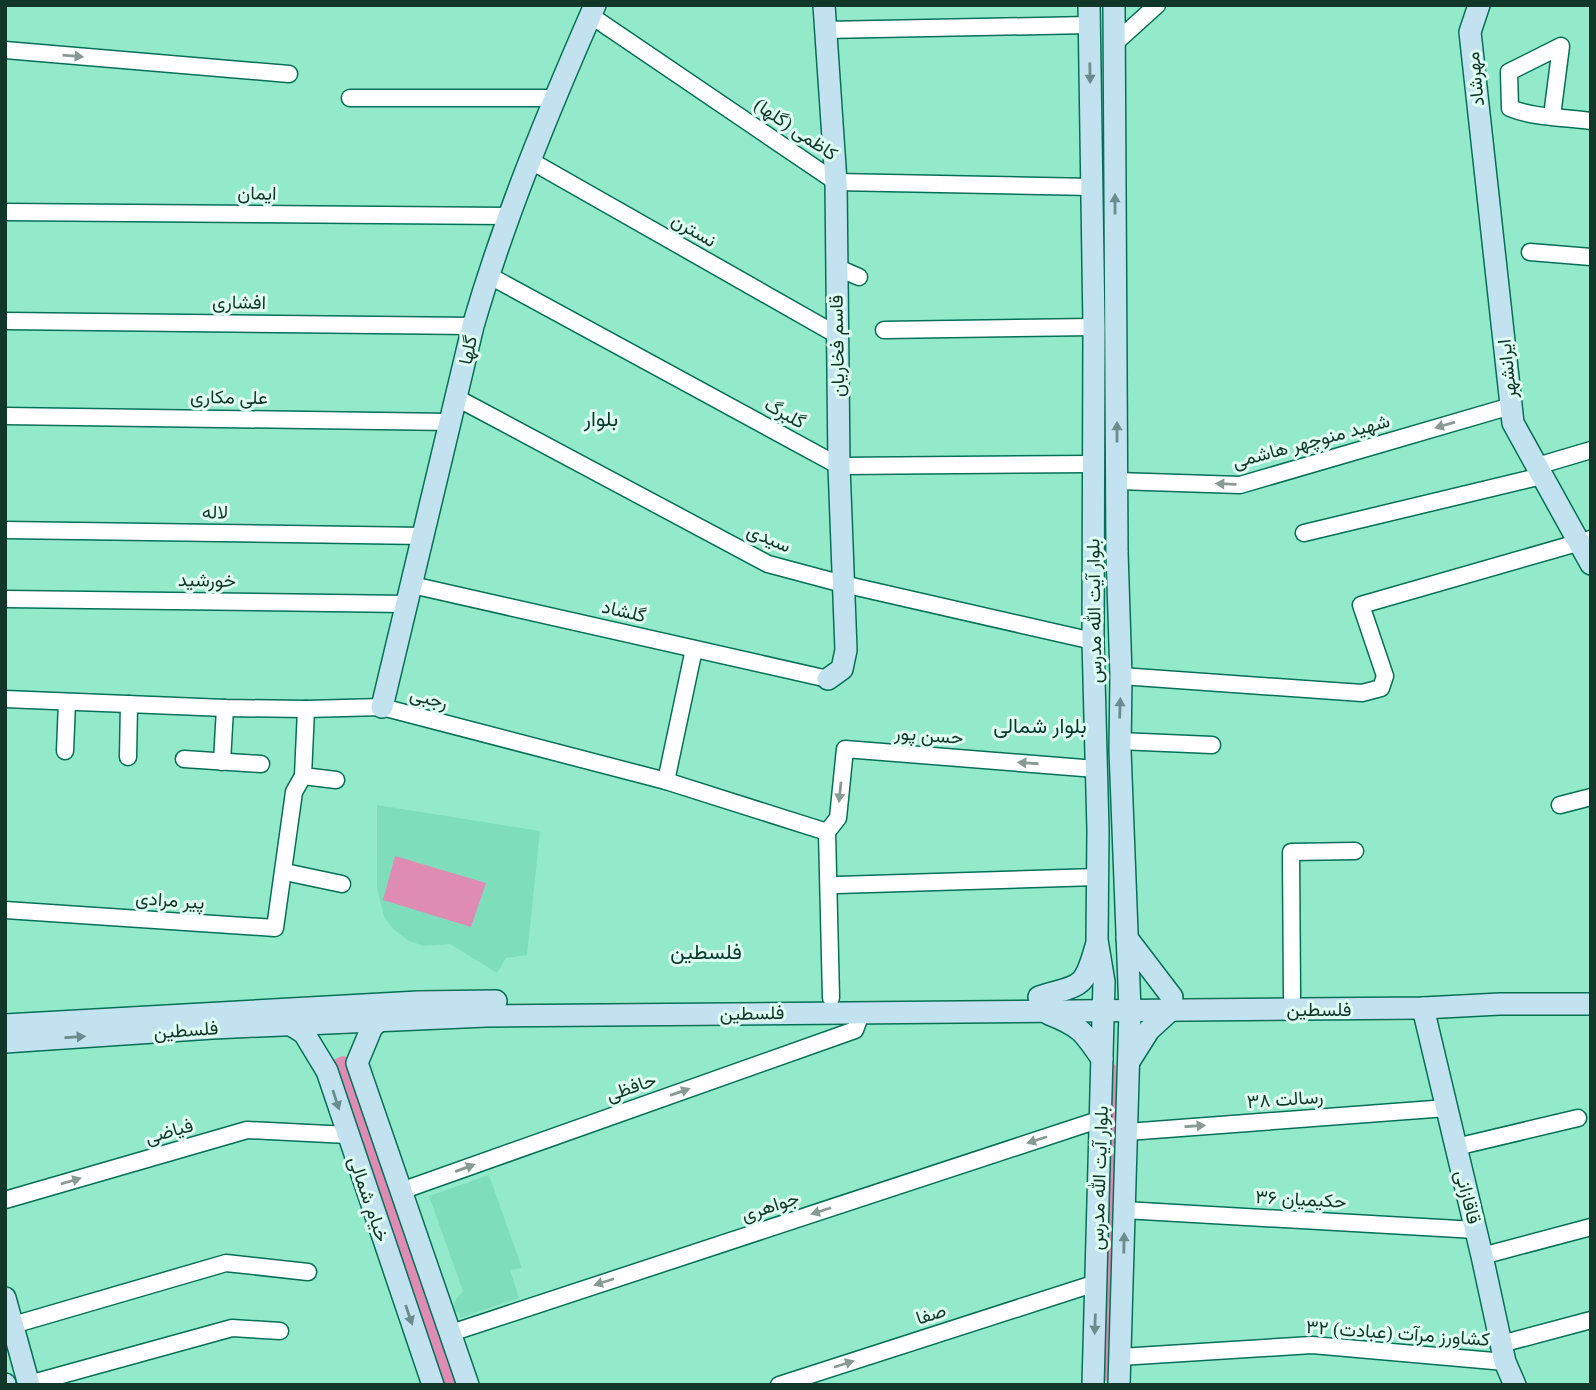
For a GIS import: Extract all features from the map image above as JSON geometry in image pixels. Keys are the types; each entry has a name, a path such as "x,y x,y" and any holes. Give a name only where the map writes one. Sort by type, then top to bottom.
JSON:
{"main road":[{"name":"قاسم فخاریان","path":"824,5 836,182 839,466 846,650 842,669 828,679"},
{"name":"بلوار آیت الله مدرس","path":"1093,1379 1102,1059 1116,1008 1127,937 1119,746 1121,677 1114,5"},
{"name":"مهرشاد","path":"1479,5 1470,32 1483,154"},
{"name":"گلها","path":"382,707 473,326 488,275 592,10"},
{"name":"بلوار آیت الله مدرس","path":"1089,15 1094,327 1092,464 1098,830 1097,940 1104,982 1116,1008 1130,1060 1120,1381"},
{"name":"ایرانشهر","path":"1483,154 1513,423 1539,471 1585,542 1591,564"},
{"path":"1096,761 1103,816 1111,820 1116,816 1119,746"},
{"path":"1098,830 1108,861 1118,910 1116,1008 1126,1161"},
{"path":"1127,937 1172,1003 1149,1030 1130,1060"},
{"path":"1040,1004 1080,984 1088,972 1097,940"},
{"name":"فلسطین","path":"6,1038 418,1002 831,998 1116,1008 1293,997 1426,999 1500,1004"},
{"name":"فلسطین","path":"1172,1003 1423,1008 1500,1004 1591,1004"},
{"path":"1040,1004 1084,1031 1102,1059"},
{"name":"فلسطین","path":"6,1038 381,1019 862,1011 1040,1004"},
{"name":"قاقازانی","path":"1423,1008 1503,1353 1515,1385"},
{"path":"327,1071 329,1062 338,1056 349,1057 357,1063 372,1027 381,1019"},
{"name":"خیام شمالی","path":"288,1023 304,1033 327,1071 433,1385"},
{"name":"خیام شمالی","path":"357,1063 468,1385"},
{"path":"5,1298 29,1384"},
{"path":"1093,1379 1120,1381"}],"street":[{"path":"1114,44 1157,5"},
{"name":"کاظمی (گلها)","path":"592,10 836,182 1092,187"},
{"path":"825,30 1089,15"},
{"path":"1552,116 1561,46 1509,72 1510,108 1519,112 1591,121"},
{"path":"5,50 289,74"},
{"path":"350,98 556,98"},
{"name":"نسترن","path":"531,161 837,335"},
{"name":"ایمان","path":"5,212 509,216"},
{"path":"1530,252 1591,257"},
{"path":"836,267 859,277"},
{"name":"گلبرگ","path":"488,275 839,466 1092,464"},
{"name":"افشاری","path":"5,321 473,326"},
{"path":"884,330 1094,327"},
{"name":"سیدی","path":"457,398 768,564 843,584 1093,641"},
{"name":"شهید منوچهر هاشمی","path":"1117,481 1240,485 1511,406"},
{"name":"علی مکاری","path":"5,416 451,422"},
{"path":"1304,533 1539,471 1591,450"},
{"name":"لاله","path":"5,530 424,536"},
{"path":"1121,677 1362,693 1381,688 1385,676 1361,605 1585,542"},
{"name":"خورشید","path":"5,599 410,594"},
{"name":"گلشاد","path":"410,594 694,649 828,679"},
{"path":"666,781 694,649"},
{"name":"رجبی","path":"5,699 225,708 382,707 666,781 827,832"},
{"path":"65,751 67,702"},
{"path":"128,758 129,704"},
{"path":"222,762 225,708"},
{"path":"306,709 303,776 294,792 285,872 342,884"},
{"path":"1119,746 1212,746"},
{"name":"حسن پور","path":"827,832 838,818 845,749 1096,761"},
{"path":"184,759 261,764"},
{"path":"303,776 337,780"},
{"path":"1560,805 1591,797"},
{"path":"827,832 831,998"},
{"path":"1293,997 1291,852 1354,851"},
{"name":"پیر مرادی","path":"5,910 275,928 285,872"},
{"path":"837,885 1097,877"},
{"name":"حافظی","path":"401,1191 855,1030 862,1011"},
{"name":"۳۸ رسالت","path":"1127,1132 1447,1108"},
{"path":"1456,1147 1578,1118"},
{"name":"جواهری","path":"451,1333 1101,1119"},
{"name":"فیاضی","path":"5,1200 247,1130 348,1135"},
{"name":"۳۶ حکیمیان","path":"1124,1210 1476,1230"},
{"path":"1482,1256 1591,1227"},
{"path":"13,1325 226,1263 308,1272"},
{"name":"صفا","path":"779,1385 1096,1283"},
{"name":"۳۲ کشاورز مرآت (عبادت)","path":"1120,1357 1312,1345 1503,1353 1591,1320"},
{"path":"29,1384 232,1328 280,1331"}],"shaded area":[{"path":"377,805 540,831 527,955 506,958 497,973 450,944 424,946 409,941 393,929 384,916 377,888"},
{"path":"395,856 486,883 471,927 383,900"},
{"path":"342,1056 349,1057 468,1385 433,1385 329,1062"},
{"path":"1112,1061 1116,1066 1126,1161 1120,1378 1106,1381 1093,1374 1109,1063"},
{"path":"489,1175 522,1268 510,1270 519,1298 460,1318 452,1309 463,1291 429,1196"}],"district":[{"name":"بلوار","path":"601,419"},
{"name":"بلوار شمالی","path":"1040,726"},
{"name":"فلسطین","path":"706,952"}]}
